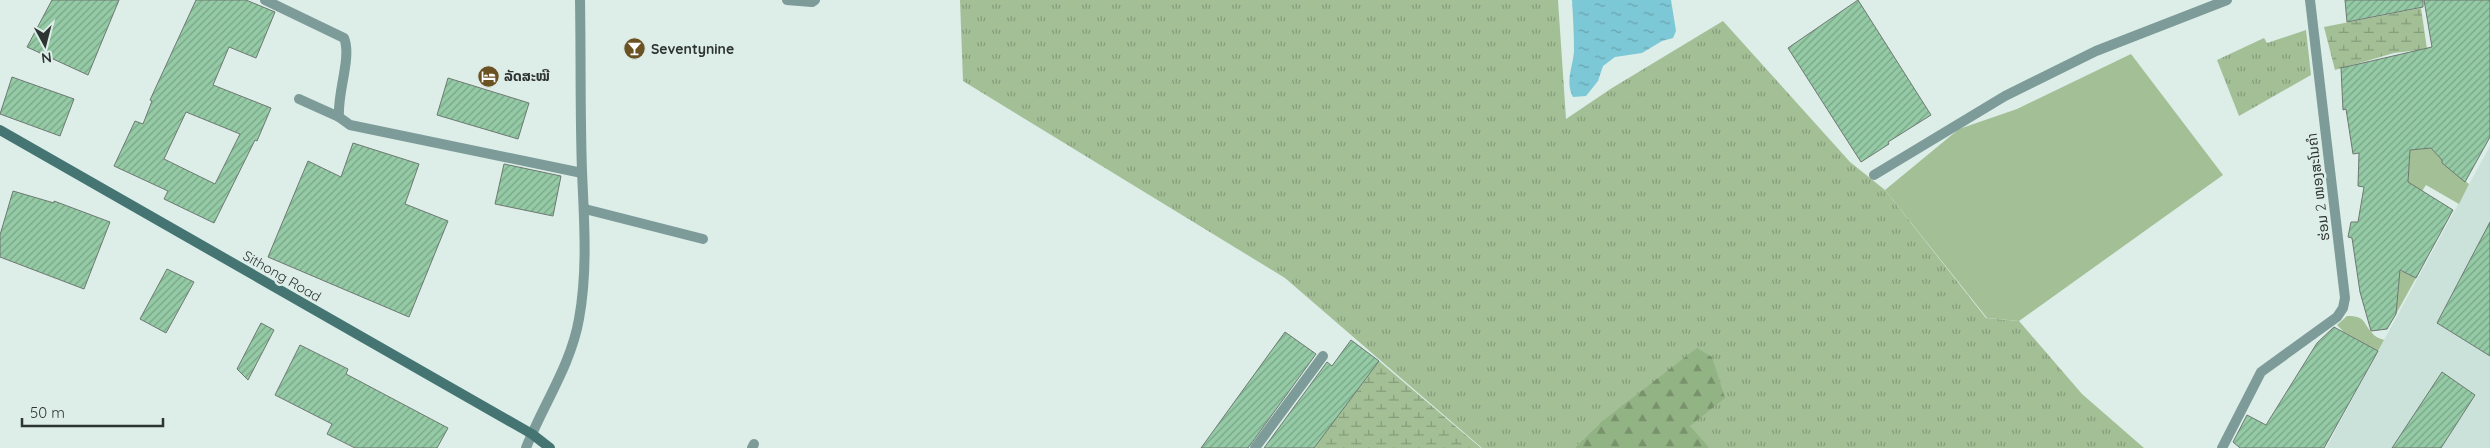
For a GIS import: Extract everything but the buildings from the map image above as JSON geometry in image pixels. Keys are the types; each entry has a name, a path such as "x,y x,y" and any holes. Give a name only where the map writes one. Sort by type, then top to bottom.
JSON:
{"main road":[{"name":"Sithong Road","path":"0,130 532,434 550,448"}],"street":[{"path":"265,0 344,38 347,53 338,102 340,117"},
{"path":"526,448 565,366 579,320 584,277 585,209 582,173 580,0"},
{"path":"787,0 792,2 815,0"},
{"path":"1874,175 2004,96 2096,52 2227,0"},
{"name":"ຮ່ອມ 2 ໜອງສະໂນຄໍາ","path":"2222,448 2262,372 2337,317 2344,308 2345,298 2310,0"},
{"path":"299,99 340,117 350,125 582,173"},
{"path":"585,209 703,239"},
{"path":"1255,448 1324,356"}],"shaded area":[{"path":"2490,146 2490,448 2326,448 2378,351"}],"green space":[{"path":"960,0 1558,0 1566,119 1612,88 1723,21 1850,162 1885,190 1986,318 2019,321 2082,394 2144,448 1710,448 1689,426 1600,423 1574,448 1482,448 1285,278 963,81"},
{"path":"2421,8 2427,49 2394,53 2335,70 2324,27"},
{"path":"2306,30 2311,75 2239,116 2217,60 2264,38 2267,43"},
{"path":"2131,54 2223,175 2019,321 1987,318 1885,190 1959,129 2017,109"},
{"path":"2431,148 2442,160 2442,163 2469,184 2459,204 2426,185 2415,202 2391,179 2408,180 2408,154 2397,151"},
{"path":"2410,270 2408,274 2416,278 2396,314 2397,272"},
{"path":"2347,316 2358,317 2374,335 2384,340 2378,351 2344,332 2337,325"},
{"path":"1697,348 1712,357 1725,398 1690,426 1710,448 1574,448 1600,423"},
{"path":"1379,361 1481,448 1314,448"}],"water":[{"path":"1572,0 1671,0 1676,31 1673,38 1662,41 1642,53 1615,57 1603,66 1598,81 1586,96 1573,97 1570,85 1574,51"}],"place":[{"name":"Seventynine","path":"635,49"},
{"name":"ລັດສະໝີ","path":"488,76"}]}
